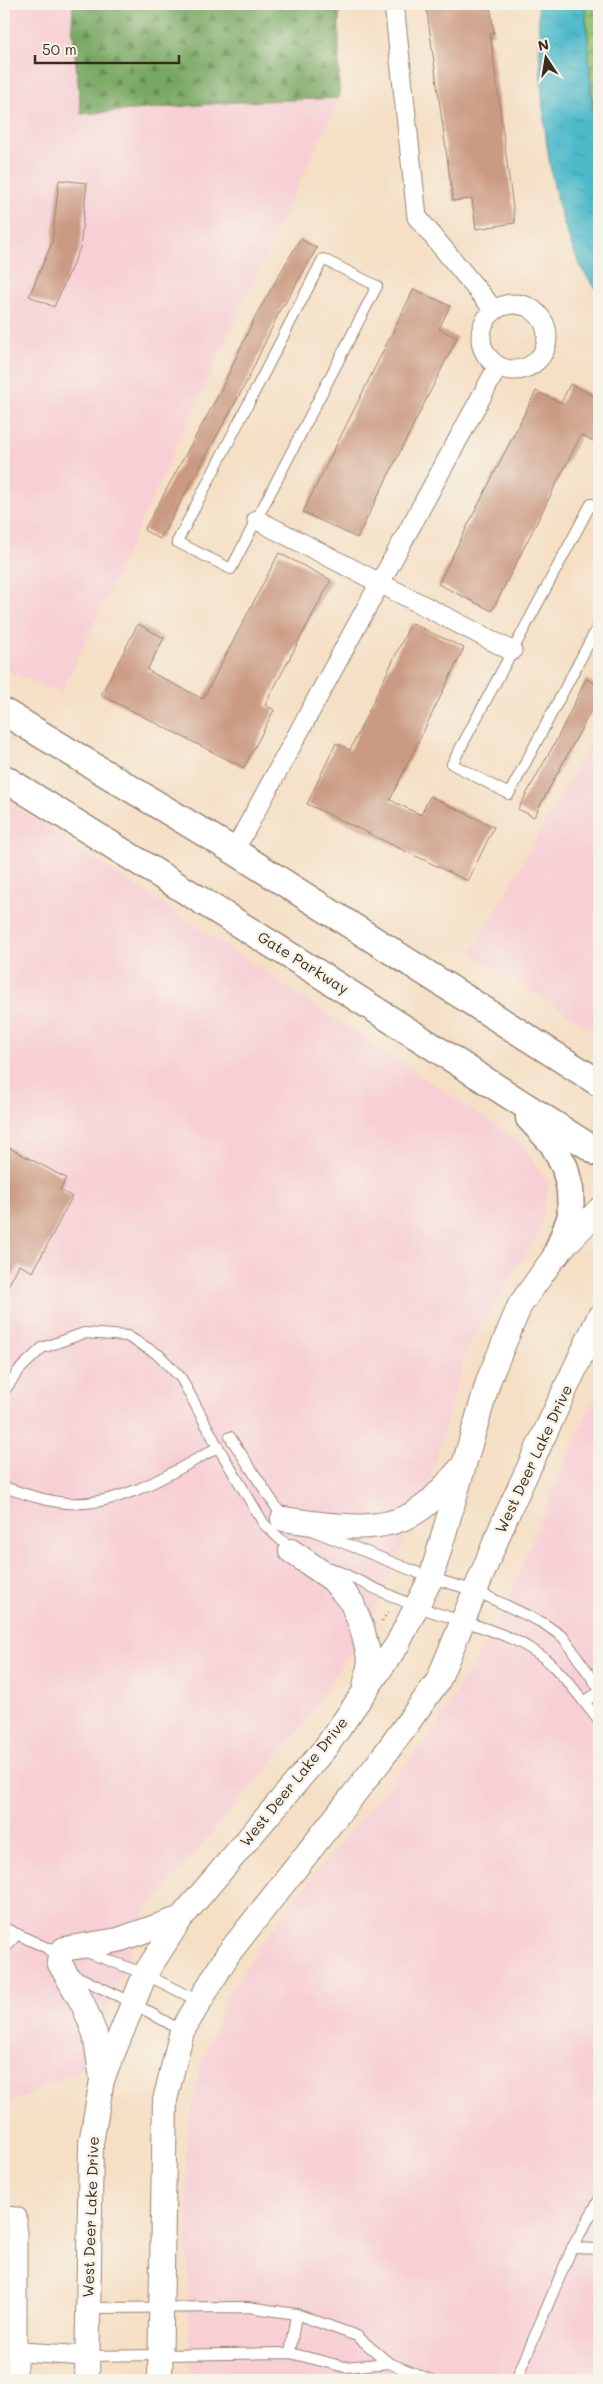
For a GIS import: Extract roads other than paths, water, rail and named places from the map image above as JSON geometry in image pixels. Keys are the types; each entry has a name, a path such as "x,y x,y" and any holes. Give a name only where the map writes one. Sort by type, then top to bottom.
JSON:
{"main road":[{"path":"4,712 234,851 599,1083"},
{"name":"Gate Parkway","path":"4,778 313,969 599,1153"},
{"path":"505,1092 553,1144 565,1168 570,1189 571,1216 558,1253"}],"street":[{"path":"394,4 416,217 494,310"},
{"path":"516,304 526,306 536,311 543,320 548,335 545,351 539,360 530,367 519,370 498,366 486,355 481,340 484,323 494,310 504,305 516,304"},
{"path":"234,851 498,366"},
{"path":"257,520 512,651"},
{"name":"West Deer Lake Drive","path":"87,2380 91,2143 102,2080 133,2003 146,1974 181,1918 326,1747 397,1645 431,1578 489,1380 520,1304 558,1253 599,1210"},
{"name":"West Deer Lake Drive","path":"160,2380 165,2100 182,2031 228,1954 380,1761 438,1681 504,1521 599,1317"},
{"path":"284,1519 370,1527 399,1520 426,1505 464,1465"},
{"path":"291,1551 332,1580 352,1603 362,1628 370,1661 364,1692"},
{"path":"102,2080 95,2034 83,2004 56,1953 118,1940 181,1918"},
{"path":"4,2216 17,2216 10,2351 17,2380"},
{"path":"10,2351 87,2356"}],"lane":[{"path":"323,259 377,286 257,520 231,569 177,542 323,259"},
{"path":"599,508 591,504 452,764 509,794 599,624"},
{"path":"4,1391 20,1369 42,1348 84,1334 127,1336 158,1355 181,1378 218,1447 264,1524 291,1551 417,1607 463,1621 524,1645 544,1659 599,1721"},
{"path":"230,1437 284,1519 431,1578 476,1591 522,1612 563,1637 599,1690 584,1702"},
{"path":"4,1487 32,1496 69,1503 107,1499 157,1481 218,1447"},
{"path":"4,1928 56,1953 69,1973 133,2003 182,2031"},
{"path":"4,1950 16,1934"},
{"path":"56,1953 80,1950 146,1974 200,2002"},
{"path":"516,2380 572,2248 599,2200"},
{"path":"572,2248 599,2249"},
{"path":"88,2308 248,2307 296,2314 357,2336 389,2363 431,2380"},
{"path":"290,2353 296,2314"},
{"path":"87,2356 290,2353 346,2367 389,2363"}],"water":[{"path":"538,4 585,4 599,196 599,293 582,268 567,234 551,170 540,70"}]}
